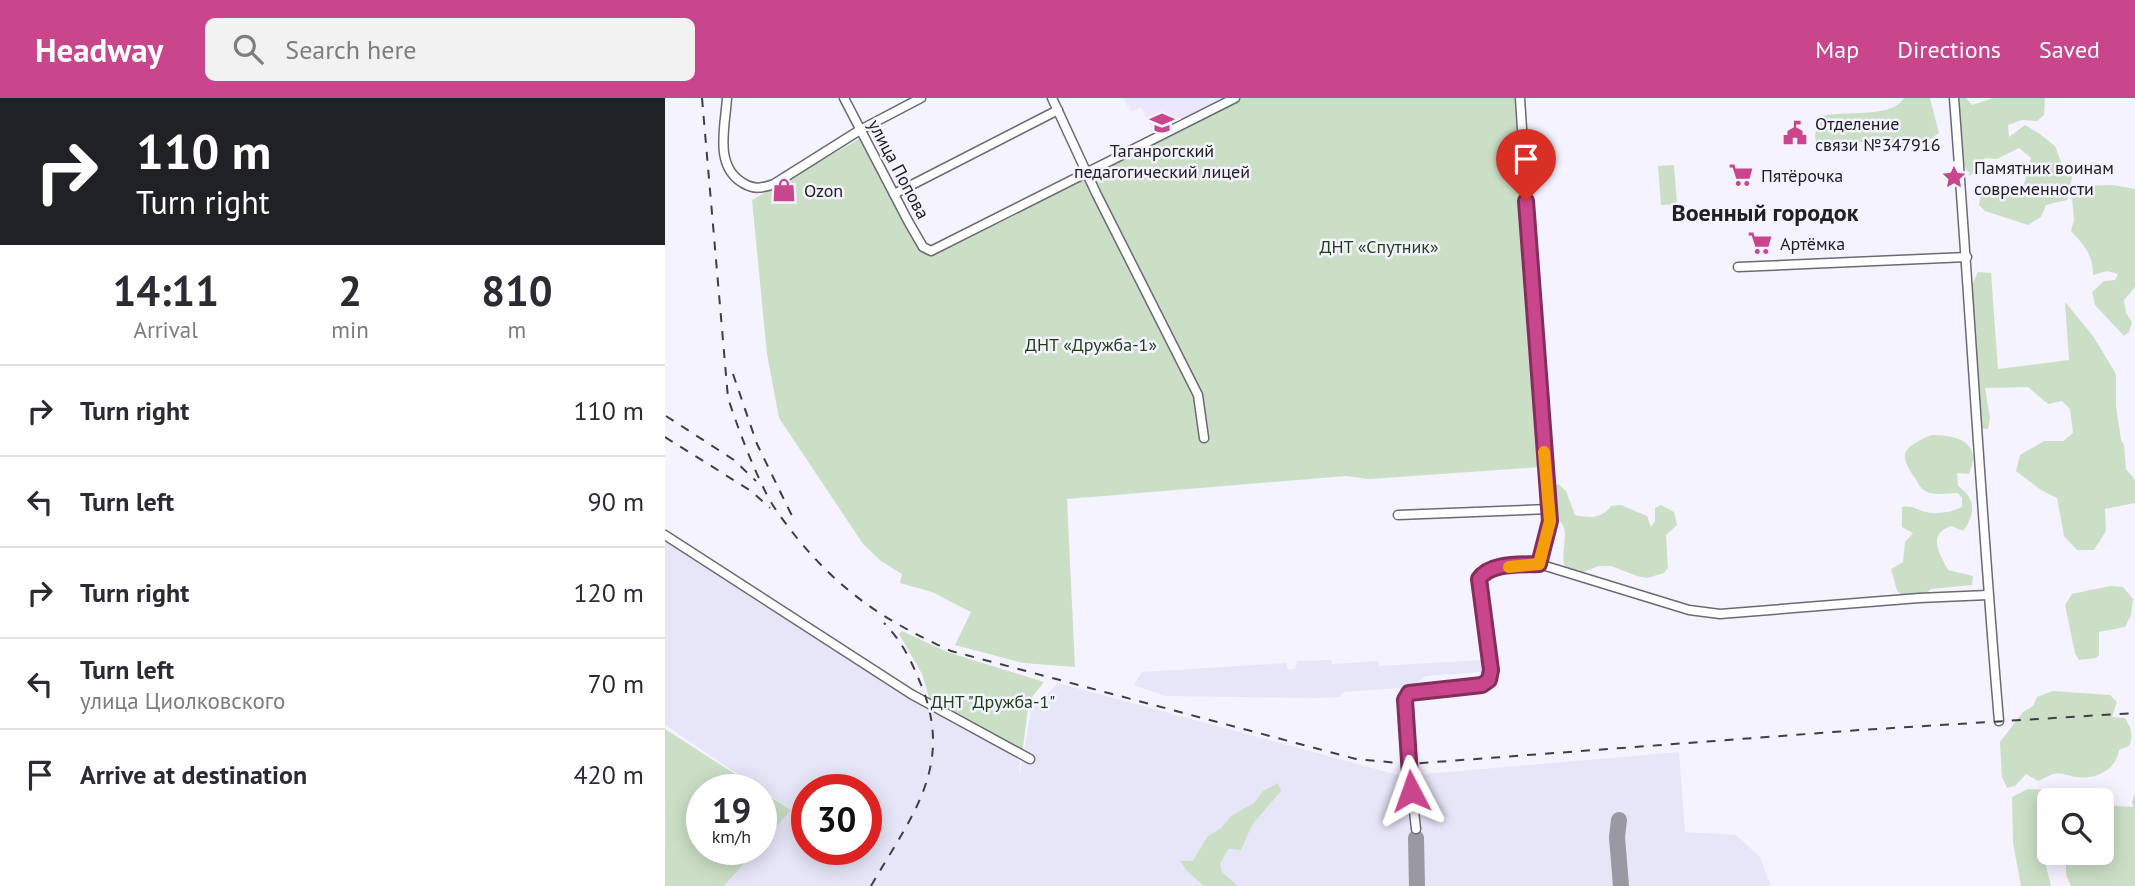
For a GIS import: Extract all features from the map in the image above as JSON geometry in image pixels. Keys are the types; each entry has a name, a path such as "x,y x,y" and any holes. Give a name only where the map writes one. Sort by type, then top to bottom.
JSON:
{"street":[{"path":"727,98 725,160 731,176 749,187 761,188 774,184 860,130 921,98"},
{"name":"улица Попова","path":"844,98 923,247 931,251 1087,173"},
{"path":"1052,98 1198,395 1205,438"},
{"path":"1087,173 1235,98"},
{"path":"1520,98 1550,521 1539,564"},
{"path":"1954,98 1999,721"},
{"path":"894,194 1058,110"},
{"path":"1738,267 1966,257"},
{"path":"1398,515 1549,509"},
{"path":"665,535 911,694 1030,760"},
{"path":"1416,830 1405,700 1409,693 1482,685 1489,680 1491,670 1479,579 1483,572 1495,568 1539,564 1689,610 1720,614 1988,595"}],"shaded area":[{"name":"Таганрогский педагогический лицей","path":"1123,98 1222,98 1154,133 1141,107 1131,112"},
{"path":"665,537 813,635 1020,761 1019,780 1032,706 1042,700 1058,683 1402,776 1679,752 1685,832 1736,835 1760,857 1771,886 724,886 743,865 777,865 777,826 791,810 777,801 777,774 738,774 665,725"},
{"path":"1331,660 1332,664 1379,661 1379,666 1482,660 1483,672 1425,676 1412,687 1343,692 1339,697 1317,698 1166,696 1134,685 1142,672 1286,663 1288,670 1295,669 1297,661"}],"green space":[{"name":"ДНТ «Дружба-1»","path":"1239,98 1518,98 1541,467 1370,479 1346,476 1067,499 1075,667 1023,663 955,645 971,612 932,592 900,583 902,574 881,561 863,544 779,418 767,354 752,200 861,138 918,248 925,253 936,252"},
{"path":"1904,98 1930,98 1939,133 1926,142 1915,145 1869,141 1837,152 1832,146 1817,146 1815,136 1819,117 1877,112 1898,105"},
{"path":"1954,98 1966,98 1972,105 1993,98 2045,98 2044,115 2037,121 2022,120 2008,125 2009,137 2025,125 2055,146 2061,162 2072,177 2067,200 2046,205 2041,217 2028,225 1985,211 1979,205 1981,194 1993,198 2004,187 2023,188 2031,158 2019,148 1997,159 1985,158 1970,176 1959,148"},
{"path":"1674,165 1677,204 1661,205 1658,166"},
{"path":"2113,185 2135,189 2135,287 2124,300 2126,313 2132,322 2129,332 2124,336 2095,305 2092,292 2104,281 2115,280 2118,274 2107,271 2093,275 2092,262 2087,251 2071,231 2074,220 2072,197 2084,186"},
{"path":"1978,272 1991,273 1998,369 2069,360 2065,302 2093,336 2116,374 2116,406 2121,440 2124,445 2126,469 2135,480 2135,503 2105,509 2106,531 2094,550 2077,550 2064,536 2057,498 2041,490 2016,471 2020,455 2044,441 2063,441 2073,433 2070,409 2062,401 2048,404 2028,387 1985,388 1990,418 1988,429 1978,428 1972,285"},
{"path":"1931,435 1957,438 1972,450 1973,461 1969,474 1957,473 1958,486 1971,501 1970,518 1963,531 1951,526 1939,534 1937,545 1948,570 1973,576 1972,585 1931,589 1919,598 1908,599 1897,591 1891,569 1903,562 1905,542 1913,533 1902,527 1902,507 1934,513 1949,512 1962,507 1962,498 1958,493 1927,492 1909,469 1906,451"},
{"path":"1558,484 1566,491 1575,515 1595,516 1604,513 1611,506 1621,505 1647,516 1651,527 1655,521 1655,508 1661,505 1674,512 1677,525 1666,535 1668,568 1664,573 1647,578 1611,566 1598,566 1581,573 1566,569 1563,555 1564,528 1555,517 1552,486"},
{"path":"2110,586 2123,587 2133,599 2131,615 2125,627 2099,632 2099,655 2096,658 2079,660 2075,653 2065,605 2072,594"},
{"name":"ДНТ \"Дружба-1\"","path":"902,631 947,652 1044,682 1029,701 1022,755 930,701 922,674 899,634"},
{"path":"2053,691 2110,695 2117,702 2112,717 2125,718 2130,728 2132,735 2129,746 2119,750 2114,763 2098,775 2083,778 2057,774 2038,781 2026,774 2015,786 2007,788 2002,777 2000,742 2023,712 2033,706 2037,697"},
{"path":"665,729 735,774 686,774 686,865 743,865 724,886 665,886"},
{"path":"1278,783 1281,791 1252,825 1241,850 1228,849 1220,864 1222,872 1238,886 1204,886 1180,861 1193,861 1207,837 1221,828 1231,816 1254,803 1263,791"},
{"path":"2028,789 2037,789 2037,865 2046,865 2051,886 2021,886 2013,843 2012,797"},
{"path":"2135,793 2135,886 2071,886 2066,875 2066,865 2114,865 2114,806 2133,807"},
{"path":"777,801 791,810 777,826"}],"taxiway":[{"path":"1619,820 1617,837 1621,886"},
{"path":"1416,838 1417,886"}],"railway":[{"path":"702,98 728,398 755,470 780,516 831,575 886,617 951,651 1356,759 1409,764 1860,730 2135,713"},
{"path":"733,374 757,444 795,522"},
{"path":"666,416 734,460 756,481"},
{"path":"665,437 751,491 770,508"},
{"path":"871,886 913,815 930,768 933,743 931,716 922,687 906,652 884,623"}],"slow traffic":[{"path":"1509,567 1539,564 1550,521 1544,452"}],"place":[{"name":"Таганрогский педагогический лицей","path":"1162,123"},
{"name":"Отделение связи №347916","path":"1795,133"},
{"name":"Пятёрочка","path":"1741,175"},
{"name":"Памятник воинам современности","path":"1954,177"},
{"name":"Ozon","path":"784,190"},
{"name":"Артёмка","path":"1760,243"}],"district":[{"name":"Военный городок","path":"1765,212"}],"route":[{"path":"1411,791 1405,700 1409,693 1482,685 1489,680 1491,670 1479,579 1483,572 1495,568 1539,564 1550,521 1526,201"}],"park label":[{"name":"ДНТ «Спутник»","path":"1379,246"}]}
